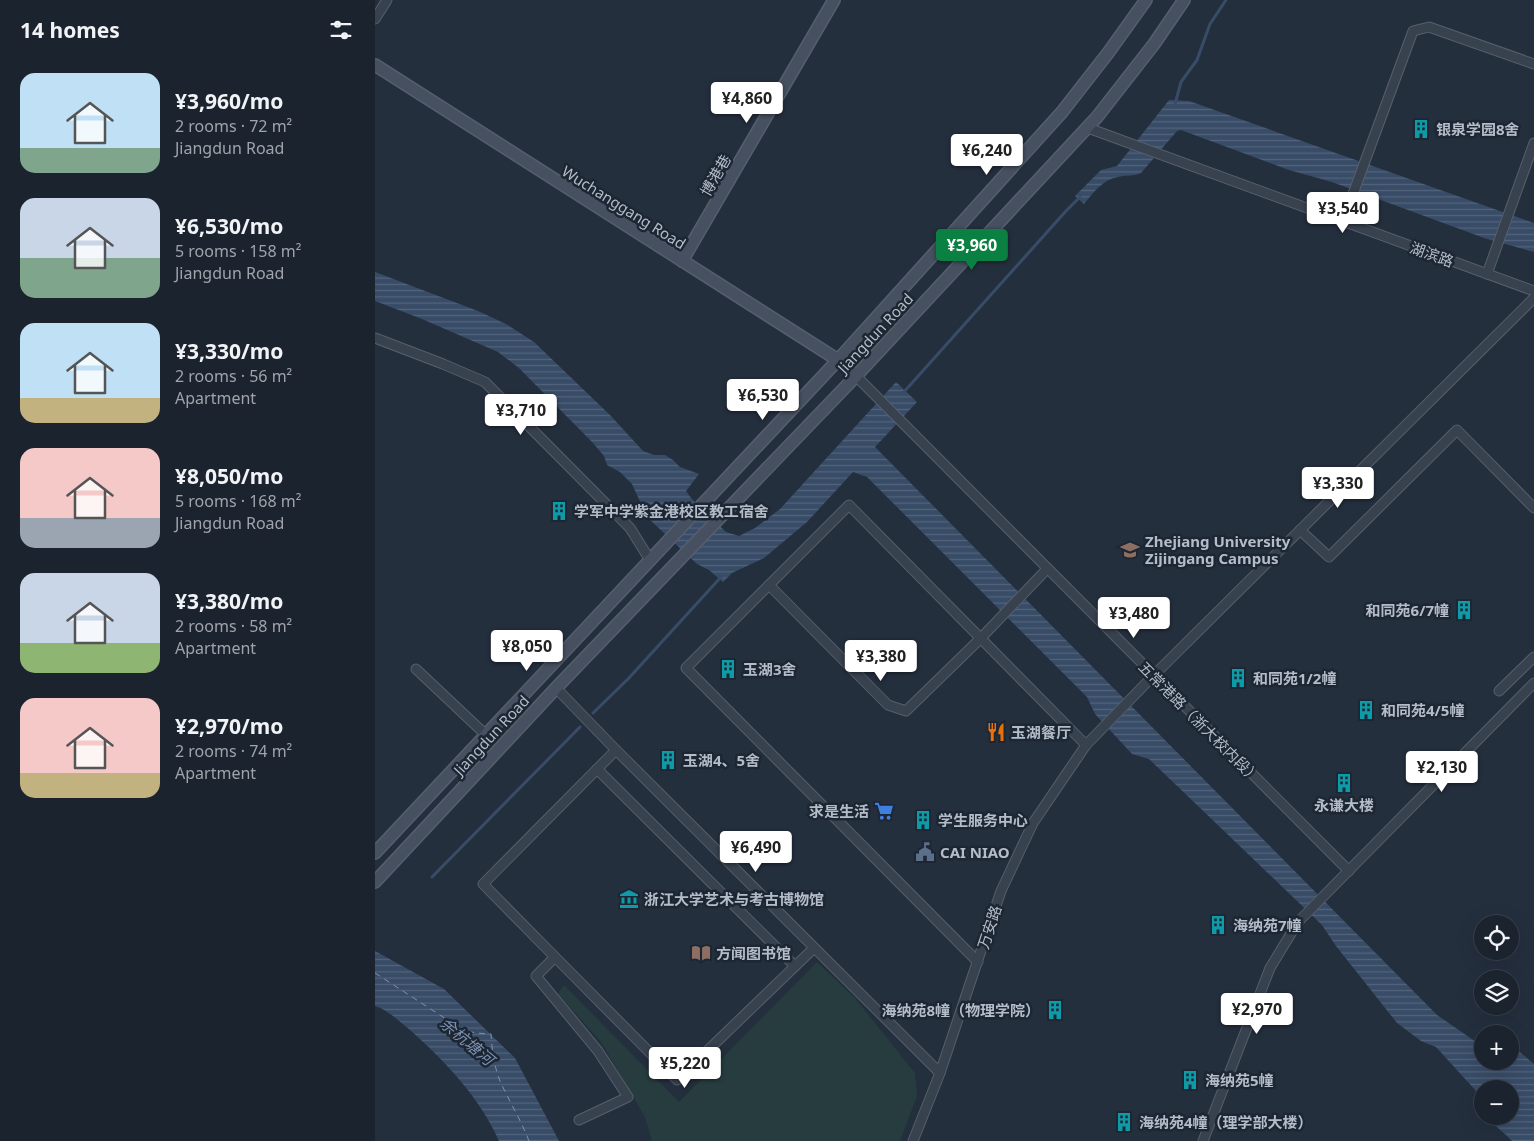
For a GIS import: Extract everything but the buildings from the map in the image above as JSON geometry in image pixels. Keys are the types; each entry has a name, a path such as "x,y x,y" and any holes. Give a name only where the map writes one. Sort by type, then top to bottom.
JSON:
{"main road":[{"name":"博港巷","path":"682,261 834,0"},
{"name":"Jiangdun Road","path":"375,853 838,360 1062,112 1146,0"},
{"name":"Jiangdun Road","path":"375,882 426,825 856,376 1088,128 1154,44 1184,0"},
{"name":"Wuchanggang Road","path":"375,65 838,360 856,376"}],"street":[{"path":"375,19 387,0"},
{"path":"1345,217 1413,31 1429,27 1534,64"},
{"name":"湖滨路","path":"1088,128 1345,217 1534,291"},
{"path":"1487,274 1534,143"},
{"name":"万安路","path":"913,1141 940,1073 1001,891 1033,822 1086,745 1153,676 1534,298"},
{"path":"375,338 452,367 485,382 630,528 650,560"},
{"name":"五常港路（浙大校内段）","path":"856,376 1349,871"},
{"path":"1300,530 1329,557 1457,430 1534,508"},
{"path":"978,962 686,668 849,505 1086,745"},
{"path":"769,585 888,705 905,711 997,622 1047,569"},
{"path":"1499,691 1534,658"},
{"path":"416,668 486,735"},
{"path":"1203,1141 1270,968 1298,922 1534,684"},
{"path":"556,688 940,1073"},
{"path":"616,750 483,884 677,1080 814,948"},
{"path":"597,769 795,966"},
{"path":"555,957 536,976 598,1051 628,1097 579,1120"}],"green space":[{"path":"817,962 855,998 915,1073 917,1096 900,1141 652,1141 645,1117 601,1042 558,994 564,985 679,1102"}],"water":[{"path":"1169,100 1189,101 1534,223 1534,252 1484,238 1332,182 1289,170 1181,130 1177,131 1141,173 1121,176 1107,181 1084,204 1075,196 1101,170 1117,166"},
{"path":"375,272 478,311 506,324 534,342 611,416 643,451 654,455 665,455 680,467 699,474 686,491 726,532 739,536 755,528 780,509 896,382 917,402 875,447 1437,1015 1474,1040 1474,1070 1519,1070 1519,1051 1534,1064 1534,1141 1512,1141 1495,1125 1519,1125 1519,1080 1474,1080 1474,1089 1436,1047 1421,1041 1397,1023 1336,946 1322,925 1149,759 1132,754 1095,714 1087,697 867,477 853,472 807,522 764,558 732,573 723,582 709,570 697,564 647,517 632,484 620,472 607,465 604,456 593,443 519,368 498,352 375,301"},
{"name":"余杭塘河","path":"375,951 444,989 515,1058 559,1141 499,1141 482,1110 461,1081 423,1042 398,1020 375,1006"}],"waterway":[{"path":"1175,104 1181,82 1197,60 1210,24 1226,0"},
{"path":"903,393 1080,197"},
{"path":"593,713 628,679 721,577"},
{"path":"432,877 580,727"}],"ferry route":[{"path":"375,973 460,1028 475,1033 491,1034 498,1075 529,1141"}],"place":[{"name":"银泉学园8舍","path":"1421,129"},
{"name":"学军中学紫金港校区教工宿舍","path":"559,511"},
{"name":"Zhejiang University Zijingang Campus","path":"1130,550"},
{"name":"和同苑6/7幢","path":"1464,610"},
{"name":"玉湖3舍","path":"728,669"},
{"name":"和同苑1/2幢","path":"1238,678"},
{"name":"和同苑4/5幢","path":"1366,710"},
{"name":"玉湖餐厅","path":"996,732"},
{"name":"玉湖4、5舍","path":"668,760"},
{"name":"永谦大楼","path":"1344,783"},
{"name":"求是生活","path":"884,811"},
{"name":"学生服务中心","path":"923,820"},
{"name":"CAI NIAO","path":"925,852"},
{"name":"浙江大学艺术与考古博物馆","path":"629,899"},
{"name":"海纳苑7幢","path":"1218,925"},
{"name":"方闻图书馆","path":"701,953"},
{"name":"海纳苑8幢（物理学院）","path":"1055,1010"},
{"name":"海纳苑5幢","path":"1190,1080"},
{"name":"海纳苑4幢（理学部大楼）","path":"1124,1122"}]}
